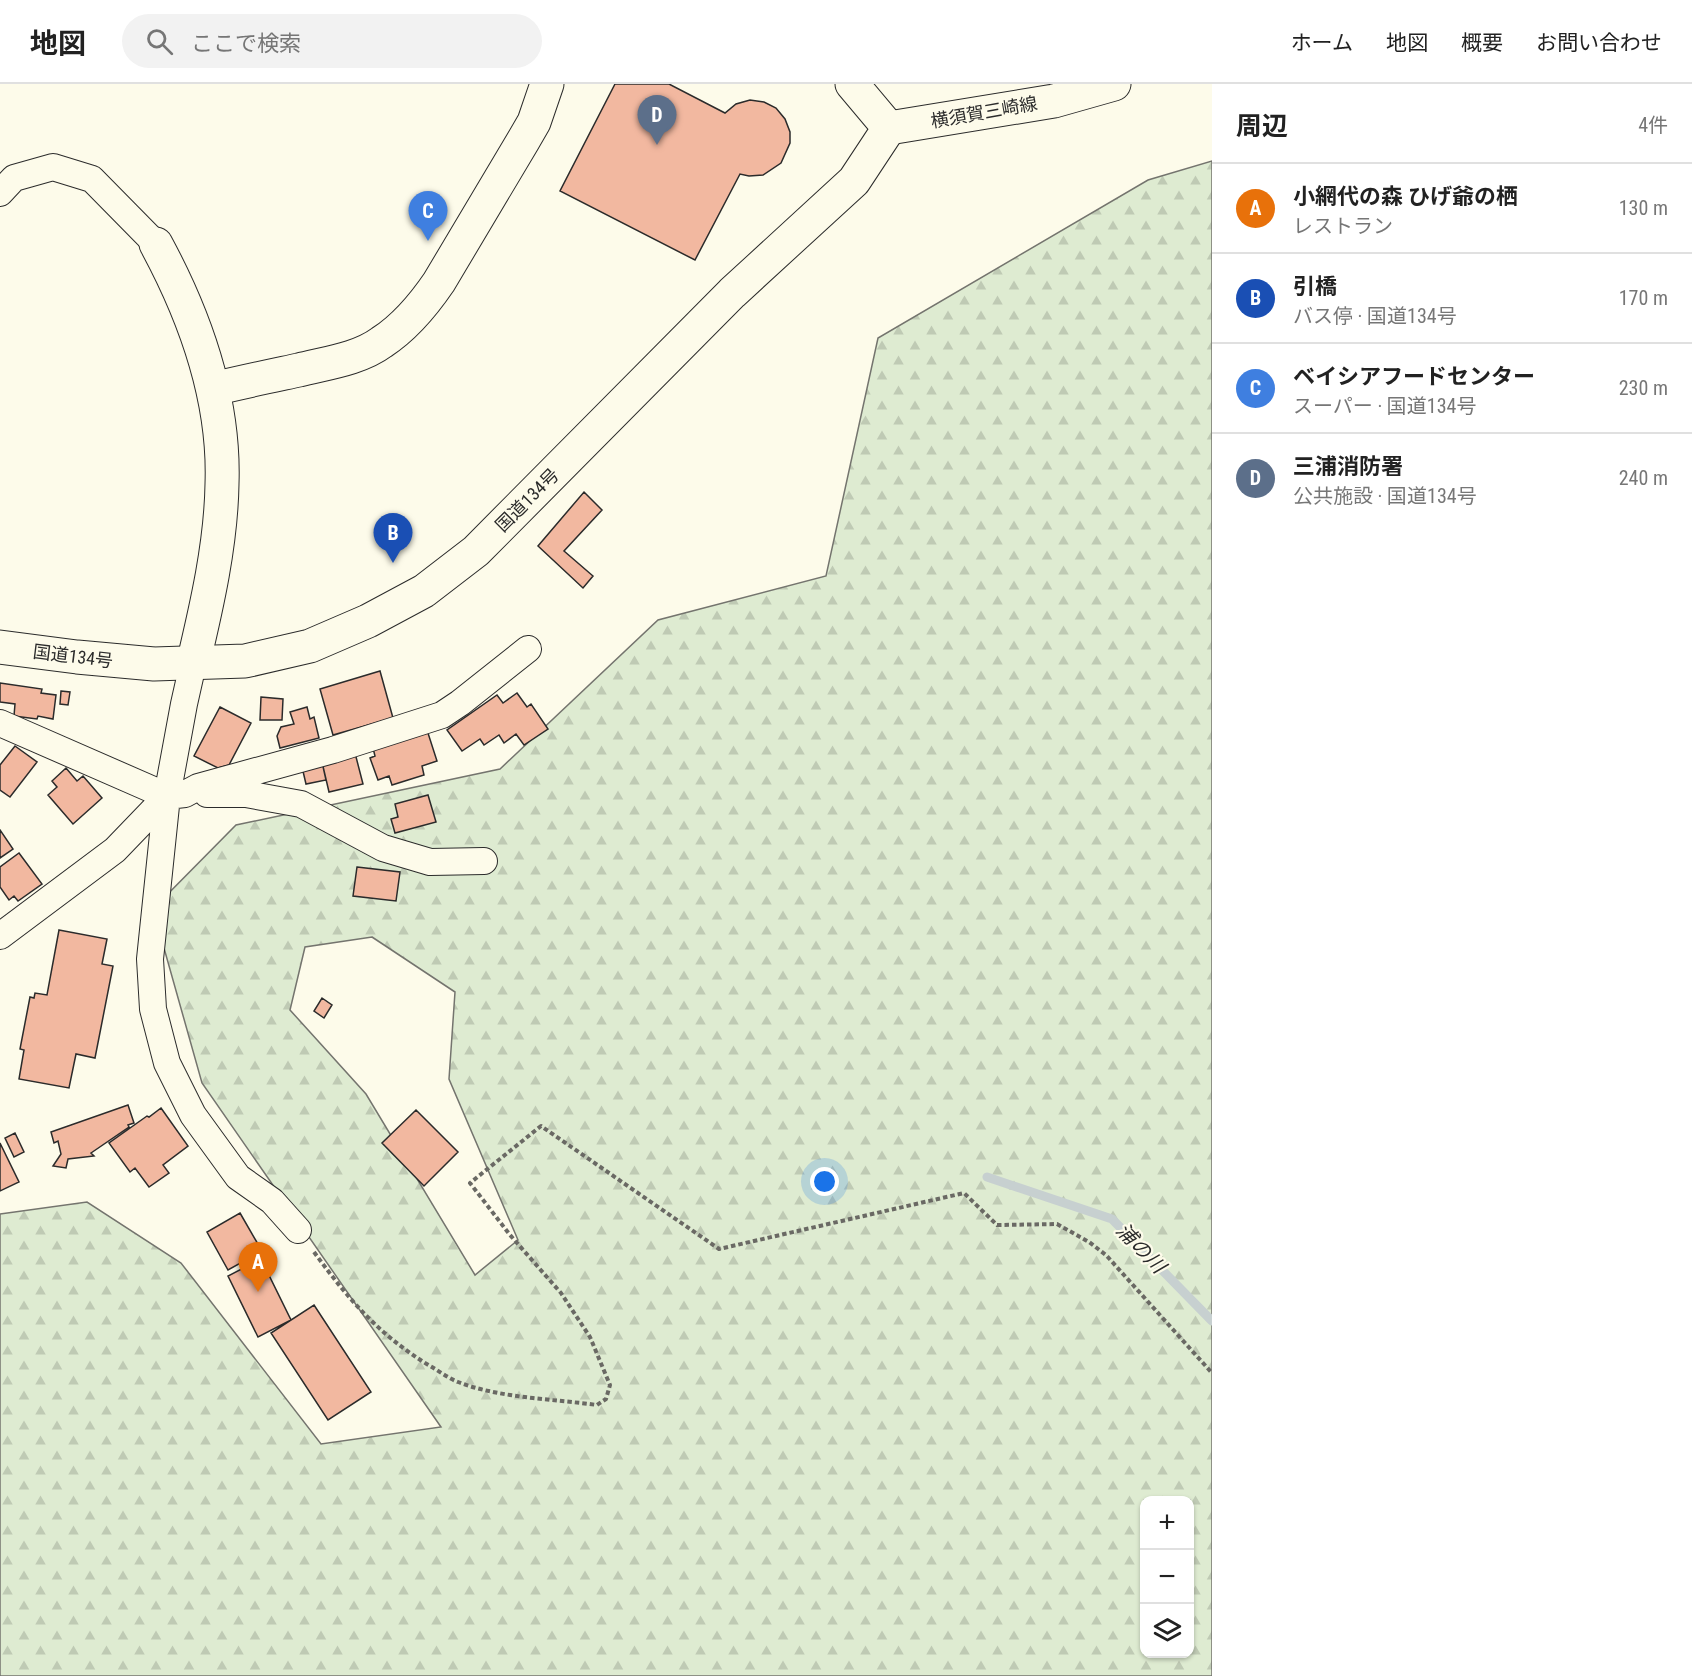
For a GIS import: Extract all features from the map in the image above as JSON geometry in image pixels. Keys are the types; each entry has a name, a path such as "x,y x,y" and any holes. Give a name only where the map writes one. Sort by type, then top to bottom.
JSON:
{"main road":[{"path":"213,389 337,361 363,352 382,342 410,318 439,282 524,141 534,122 547,84"},
{"path":"852,84 889,128"},
{"name":"横須賀三崎線","path":"889,128 1054,92 1114,84"},
{"name":"国道134号","path":"0,647 132,662 193,664 245,661 310,646 368,621 424,591 468,558 732,293 854,181 889,128"},
{"path":"156,244 178,284 197,332 213,389 220,439 222,483 213,568 205,616 193,664"}],"street":[{"path":"0,193 14,178 53,167 92,179 156,244"},
{"path":"0,936 115,850 176,795 333,750 442,715 528,649"},
{"path":"193,664 184,704 176,795 150,959 153,1010 167,1062 193,1115 238,1177 272,1201 298,1230"},
{"path":"0,723 176,795 246,794 301,804 383,848 430,862 484,861"}],"path":[{"path":"298,1230 343,1291 370,1322 406,1352 457,1382 497,1392 597,1405 606,1399 610,1385 590,1337 561,1293 470,1183 541,1126 719,1249 964,1193 997,1225 1057,1224 1089,1242 1106,1255 1212,1373"}],"green space":[{"path":"1212,161 1212,1676 0,1676 0,1214 87,1202 181,1263 321,1444 441,1427 202,1083 153,909 236,825 500,769 658,620 826,576 878,338 1148,180","holes":["372,937 455,992 449,1079 518,1240 475,1275 366,1094 290,1010 305,947"]}],"building":[{"path":"615,84 669,84 725,113 736,104 750,100 764,102 776,108 785,119 790,132 790,143 781,163 763,175 740,174 695,260 560,191"},
{"path":"584,492 602,510 564,551 593,576 583,588 538,546"},
{"path":"380,671 393,718 333,735 320,689"},
{"path":"0,683 42,689 41,693 56,695 53,719 38,716 37,719 14,716 15,704 0,702"},
{"path":"61,691 70,692 68,705 60,704"},
{"path":"517,693 527,707 531,704 548,729 524,745 516,734 504,743 499,735 484,745 480,739 462,751 447,730 497,695 503,703"},
{"path":"261,697 283,699 282,720 260,720"},
{"path":"220,707 251,723 229,765 218,768 194,756"},
{"path":"307,707 310,719 314,717 319,738 280,748 277,736 281,727 294,724 290,712"},
{"path":"427,730 437,761 422,766 424,775 392,785 389,776 378,780 370,758 375,756 373,748"},
{"path":"15,746 37,762 10,797 0,790 0,765"},
{"path":"355,753 363,784 329,792 322,762"},
{"path":"322,762 326,780 306,784 302,767"},
{"path":"66,768 77,781 83,776 102,798 73,824 48,795 57,787 52,781"},
{"path":"428,795 436,822 395,833 391,819 398,817 395,804"},
{"path":"0,830 13,849 0,858"},
{"path":"19,853 42,884 18,901 14,896 9,900 0,887 0,867"},
{"path":"357,867 400,872 396,901 353,896"},
{"path":"59,930 107,939 102,964 113,966 95,1058 76,1054 69,1088 19,1079 24,1050 20,1049 30,997 34,998 35,993 47,995"},
{"path":"322,998 332,1005 324,1018 314,1011"},
{"path":"128,1105 134,1123 91,1153 94,1156 68,1159 66,1168 53,1166 61,1154 58,1141 54,1143 51,1132"},
{"path":"161,1108 188,1146 163,1165 169,1173 149,1187 135,1168 130,1172 109,1143"},
{"path":"416,1110 458,1152 424,1186 382,1143"},
{"path":"15,1133 24,1152 14,1157 5,1138"},
{"path":"0,1143 19,1182 0,1191"},
{"path":"240,1213 262,1251 228,1270 207,1232"},
{"path":"261,1259 291,1320 258,1337 228,1276"},
{"path":"314,1305 371,1392 328,1420 271,1333"}],"waterway":[{"name":"浦の川","path":"987,1177 1112,1219 1212,1321"}],"place":[{"name":"三浦消防署","path":"657,145"},
{"name":"ベイシアフードセンター","path":"428,241"},
{"name":"引橋","path":"393,563"},
{"name":"小網代の森 ひげ爺の栖","path":"258,1292"}]}
